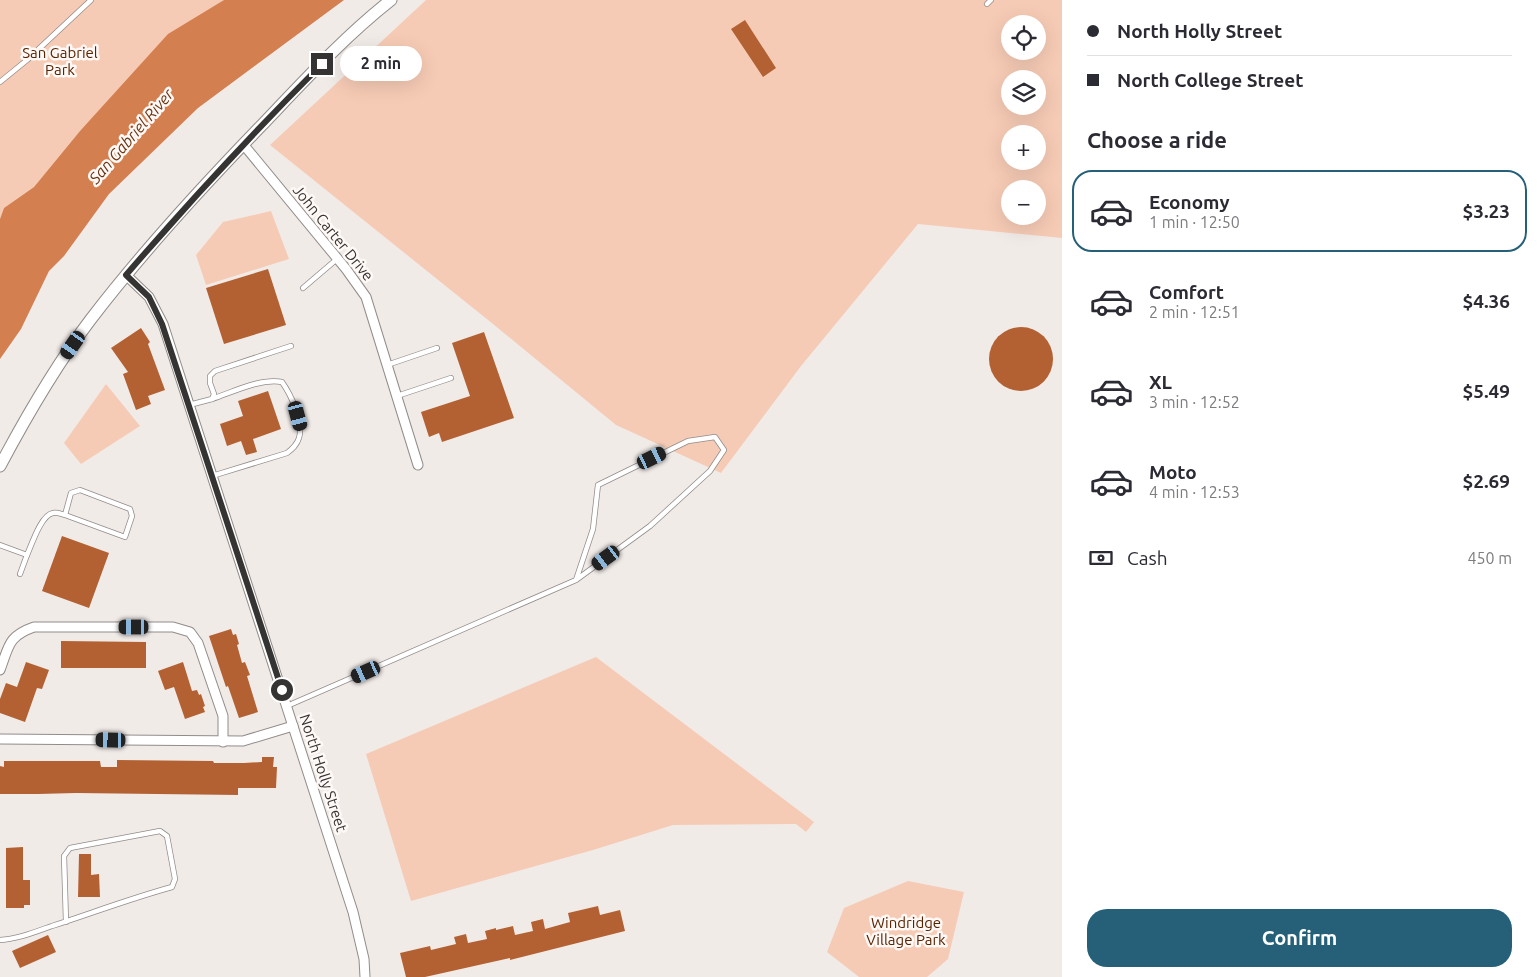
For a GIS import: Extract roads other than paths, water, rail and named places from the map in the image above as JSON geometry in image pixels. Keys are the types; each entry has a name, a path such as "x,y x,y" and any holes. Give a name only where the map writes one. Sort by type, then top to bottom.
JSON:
{"street":[{"path":"0,466 54,371 91,319 126,275 243,144 348,38 392,0"},
{"name":"John Carter Drive","path":"243,144 366,297 418,464"},
{"name":"North Holly Street","path":"126,275 149,297 162,324 353,912 364,959 366,977"},
{"path":"0,670 10,641 21,631 34,627 173,627 182,629 190,632 198,643 222,716 223,742"},
{"path":"0,739 243,742 293,726"}],"lane":[{"path":"0,82 27,60 91,0"},
{"path":"987,4 991,0"},
{"path":"303,288 337,259"},
{"path":"212,399 214,394 210,383 210,376 214,371 291,346"},
{"path":"387,366 437,348"},
{"path":"397,396 451,378"},
{"path":"189,405 273,380 282,382 295,406 300,426 300,438 295,447 287,453 212,476"},
{"path":"287,706 576,580 650,526 710,471 724,450 715,437 688,441 598,485 593,529 576,580"},
{"path":"20,574 42,521 49,514 56,512 125,537 132,516 130,509 80,490 71,493 65,515"},
{"path":"0,545 27,555"},
{"path":"0,940 11,940 66,922 137,897 172,887 175,879 167,836 160,831 70,848 64,856 66,922"}],"water":[{"name":"San Gabriel River","path":"224,0 344,0 198,108 109,194 64,256 49,271 21,329 0,359 0,219 4,208 34,187 80,131 168,34"}],"park label":[{"name":"San Gabriel Park","path":"60,62"},
{"name":"Windridge Village Park","path":"906,932"}]}
